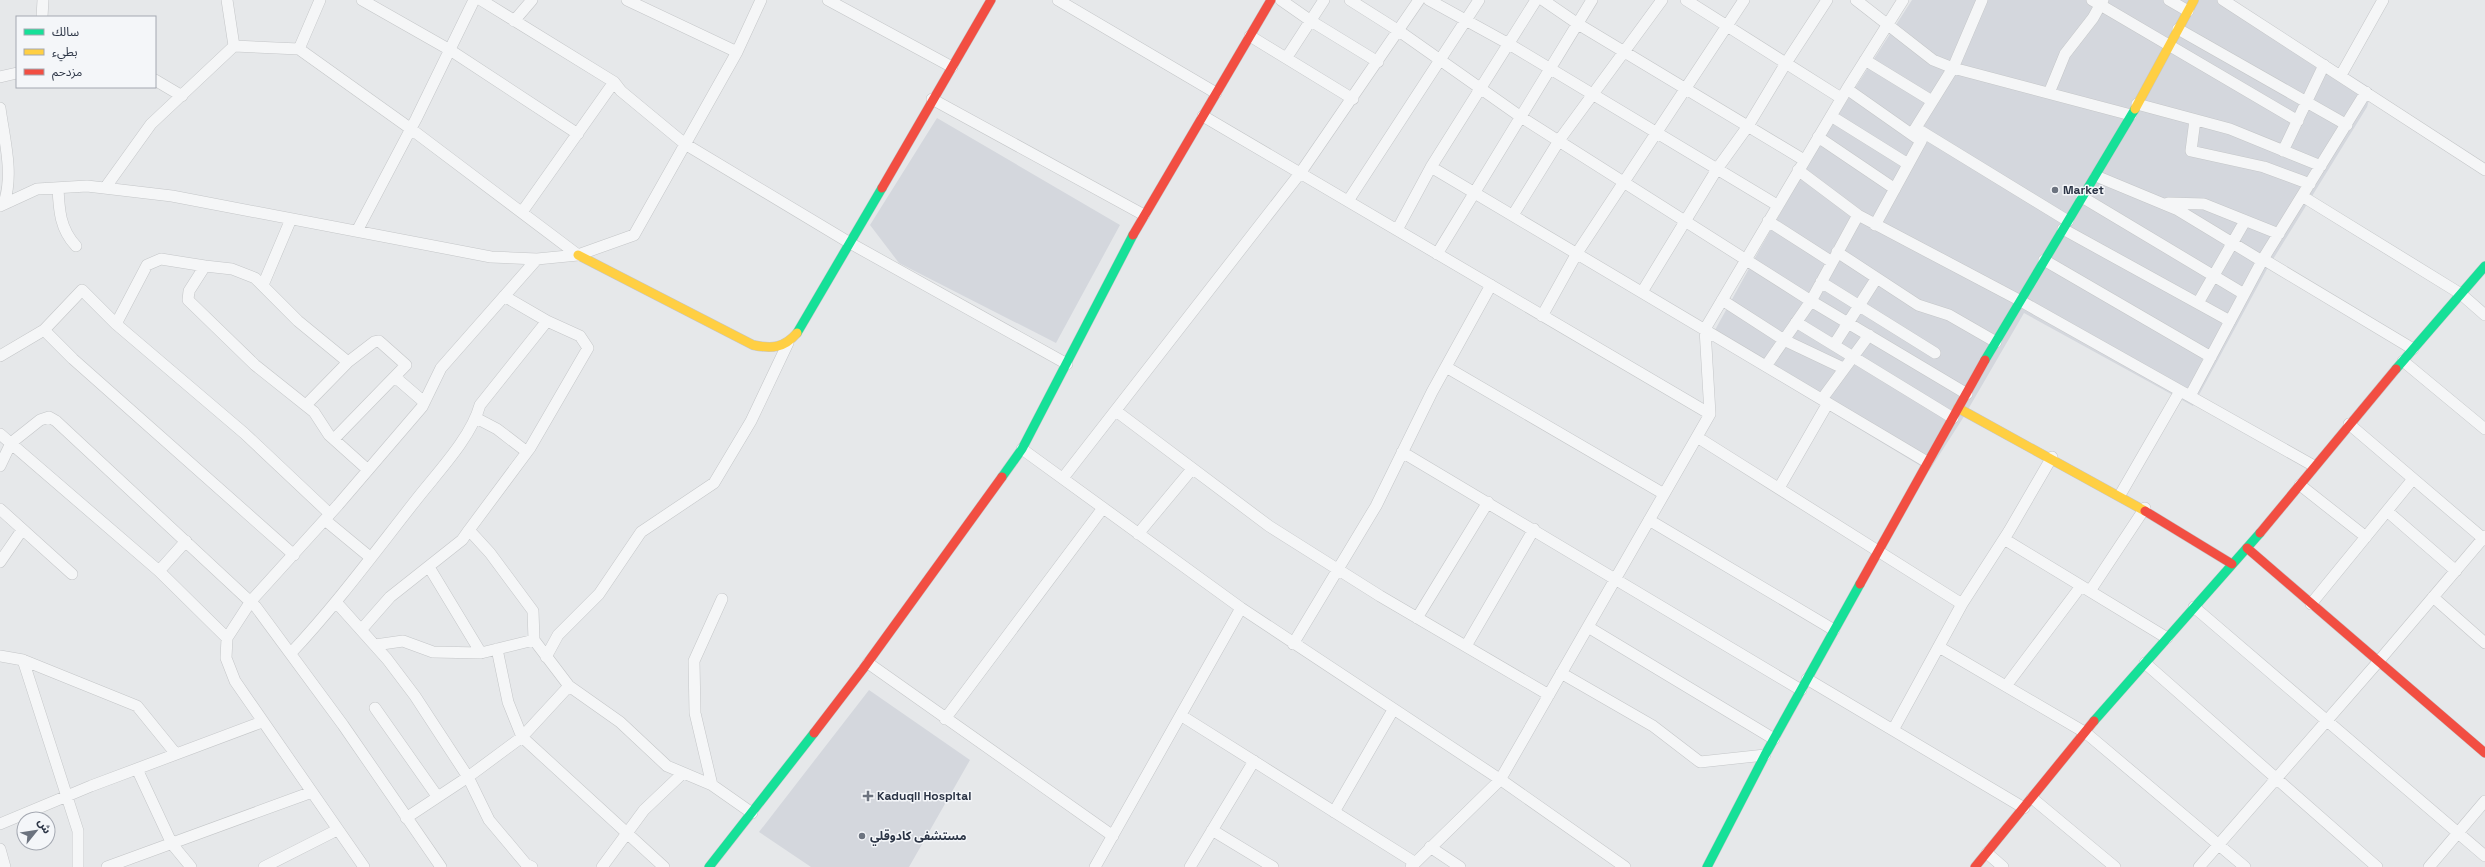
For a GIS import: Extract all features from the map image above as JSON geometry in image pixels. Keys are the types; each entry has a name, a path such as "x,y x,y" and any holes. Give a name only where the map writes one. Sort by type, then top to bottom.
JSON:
{"street":[{"path":"42,16 43,0"},
{"path":"227,0 234,46"},
{"path":"299,49 320,0"},
{"path":"362,0 450,50 578,134"},
{"path":"357,231 411,129 474,0"},
{"path":"481,0 614,82 621,91 685,144 850,243 1067,364"},
{"path":"514,21 532,0"},
{"path":"627,0 737,52"},
{"path":"0,108 7,161 3,199 37,189 88,186 172,196 491,257 537,259 578,255 634,235 737,52 760,0"},
{"path":"828,0 952,67"},
{"path":"546,657 558,635 599,594 642,532 714,483 751,421 788,343 798,332 932,99 991,0"},
{"path":"1058,0 1216,93"},
{"path":"709,867 868,663 1022,449 1144,215 1271,0"},
{"path":"1281,0 1311,21 1378,62"},
{"path":"1287,57 1324,0"},
{"path":"1350,0 1399,31 1439,61 1481,88 1521,117 1560,140 1746,258 1811,301 1967,394"},
{"path":"1063,478 1302,172 1419,0"},
{"path":"1429,0 1509,44 1549,70 1777,205"},
{"path":"1348,201 1479,0"},
{"path":"1397,230 1432,167 1536,0"},
{"path":"1544,0 1578,24 1804,160"},
{"path":"1437,254 1592,0"},
{"path":"1513,215 1560,140 1662,0"},
{"path":"1686,0 1786,63 1914,131 2065,225 2198,304 2230,321"},
{"path":"1542,316 1577,253 1623,181 1686,89 1726,25 1744,0"},
{"path":"1642,292 1685,220 1717,170 1748,126 1786,63 1827,0"},
{"path":"1856,0 1886,25 1933,60 1953,68 2131,115"},
{"path":"1182,716 1413,864 1500,780 1710,414 1704,329 1804,160 1886,25 1903,0"},
{"path":"1914,131 1953,68 1982,0"},
{"path":"2169,0 2188,11"},
{"path":"1708,867 1774,738 1927,462 1967,394 2019,300 2096,176 2194,0"},
{"path":"2222,0 2341,75 2485,170"},
{"path":"2341,75 2383,0"},
{"path":"2048,93 2065,54 2093,18 2098,2 2298,121"},
{"path":"2178,29 2347,125"},
{"path":"1250,36 1287,57 1353,99"},
{"path":"105,188 151,124 234,46 299,49 411,129 578,255 753,345 773,349 788,343"},
{"path":"1865,60 1932,101"},
{"path":"2283,151 2324,65"},
{"path":"0,78 16,73"},
{"path":"156,81 182,96"},
{"path":"522,212 614,82"},
{"path":"2120,494 2211,357 2263,260 2366,92"},
{"path":"932,99 1144,215"},
{"path":"2137,104 2230,130 2321,166"},
{"path":"1203,116 1302,172 1437,254 1710,414"},
{"path":"1831,116 1908,164"},
{"path":"2194,120 2191,151 2264,167 2310,184"},
{"path":"1875,224 1921,141 1914,131"},
{"path":"1818,137 1895,189"},
{"path":"1432,167 1927,462"},
{"path":"1798,170 1858,215 2019,300 2314,466"},
{"path":"2096,176 2178,210 2413,349"},
{"path":"58,188 59,215 69,238 76,246"},
{"path":"2302,196 2461,294 2485,315"},
{"path":"2082,197 2244,294"},
{"path":"2162,203 2204,204 2279,234"},
{"path":"1766,366 1811,301 1858,215"},
{"path":"264,285 290,218"},
{"path":"1768,221 1876,279 1918,304 1949,315 1996,342"},
{"path":"2198,304 2213,275 2245,221"},
{"path":"116,324 147,265 161,259 232,269 255,278 264,285 298,321 348,362"},
{"path":"364,867 262,722 236,681 226,658 226,638 250,601 294,555 368,470 424,402 441,368 537,259"},
{"path":"2044,260 2211,357"},
{"path":"205,266 189,291 188,300 255,365 314,412 334,438 368,470"},
{"path":"1975,867 2145,663 2247,548 2349,424 2485,266"},
{"path":"1834,345 1850,324 1876,279"},
{"path":"1821,282 1935,353"},
{"path":"1293,644 1376,506 1446,367 1491,285"},
{"path":"0,356 44,330 82,290 116,324 244,433 327,517 371,558"},
{"path":"361,630 390,596 462,540 527,452 557,405 588,348 580,336 547,321 504,296"},
{"path":"1722,300 1784,340 1843,368"},
{"path":"291,653 336,602 452,454 476,418 480,405 547,321"},
{"path":"1796,322 1853,357 1956,413 2052,457 2120,494 2232,564"},
{"path":"44,330 74,359 294,555"},
{"path":"1779,488 1843,368 1869,335"},
{"path":"306,406 348,362 374,342 379,341 406,365 395,377 385,384 334,438"},
{"path":"2403,361 2485,429"},
{"path":"1446,367 1664,494"},
{"path":"395,377 424,402"},
{"path":"1116,411 1269,526 1417,618 1549,695"},
{"path":"0,466 11,443 40,420 48,417 56,421 250,601 291,653 441,867"},
{"path":"476,418 497,429 527,452"},
{"path":"2198,867 2327,721 2484,538 2349,424"},
{"path":"0,434 159,572 226,638"},
{"path":"1697,437 1962,604"},
{"path":"1022,449 1241,608 1293,644 1500,780 1625,867"},
{"path":"1402,452 1534,529 1801,690"},
{"path":"1893,730 1962,604 2004,539 2052,457"},
{"path":"1138,534 1192,469"},
{"path":"2312,604 2413,479"},
{"path":"2300,485 2366,537"},
{"path":"1417,618 1488,502"},
{"path":"945,719 1103,508"},
{"path":"2006,686 2086,589 2144,508"},
{"path":"0,509 72,574"},
{"path":"2387,511 2456,571"},
{"path":"1649,520 1834,630"},
{"path":"1466,646 1534,529"},
{"path":"0,562 22,530"},
{"path":"469,530 490,552 533,611 534,640 568,686 620,722 667,766 712,785 752,812"},
{"path":"2004,539 2167,638"},
{"path":"159,572 186,541"},
{"path":"2247,548 2485,753"},
{"path":"429,567 481,653"},
{"path":"2433,598 2485,643"},
{"path":"712,785 695,713 694,661 722,599"},
{"path":"336,602 375,645 415,696 468,777 489,820 526,864 532,867"},
{"path":"2194,607 2485,856"},
{"path":"1096,867 1182,716 1241,608"},
{"path":"1588,627 1774,738"},
{"path":"375,645 403,641 433,652 481,653 534,640"},
{"path":"1939,647 2086,733 2246,867"},
{"path":"497,649 508,702 522,737 628,832 664,867"},
{"path":"0,656 23,660 137,706 176,754"},
{"path":"23,660 68,795 78,831 78,867"},
{"path":"868,663 945,719 1113,836"},
{"path":"2145,663 2377,867"},
{"path":"1561,673 1653,726 1700,762 1766,755"},
{"path":"1807,679 2024,808"},
{"path":"406,818 437,796 468,777 522,737 568,686"},
{"path":"375,708 437,796"},
{"path":"1334,812 1393,710"},
{"path":"0,824 68,795 262,722"},
{"path":"1190,867 1254,761"},
{"path":"137,769 172,844 191,867"},
{"path":"602,867 644,810 683,773"},
{"path":"107,867 312,792"},
{"path":"2032,798 2115,867"},
{"path":"2429,867 2485,801"},
{"path":"264,867 337,830"},
{"path":"1212,830 1273,867"},
{"path":"1430,847 1460,867"},
{"path":"0,849 5,867"},
{"path":"1987,853 2003,867"}],"shaded area":[{"name":"Market","path":"1912,0 2231,0 2372,89 2367,107 2267,269 2193,406 2024,313 1963,418 1929,471 1710,339 1826,133"},
{"path":"937,118 1120,225 1056,343 899,263 870,225"},
{"name":"Kaduqli Hospital","path":"869,690 970,760 909,867 811,867 759,832"}],"traffic: fast":[{"path":"1985,360 2135,109"},
{"path":"797,333 882,188"},
{"path":"1002,477 1022,449 1133,235"},
{"path":"2396,369 2485,266"},
{"path":"2094,721 2260,533"},
{"path":"1707,867 1765,755 1860,584"},
{"path":"709,867 814,733"}],"traffic: slow":[{"path":"2135,109 2194,0"},
{"path":"578,255 753,345 766,347 777,346 787,342 797,333"},
{"path":"1958,408 2145,511"}],"traffic: jam":[{"path":"882,188 991,0"},
{"path":"1133,235 1271,0"},
{"path":"1860,584 1985,360"},
{"path":"2260,533 2396,369"},
{"path":"814,733 863,669 1002,477"},
{"path":"2145,511 2232,564"},
{"path":"2247,548 2485,753"},
{"path":"1975,867 2094,721"}],"place":[{"name":"Market","path":"2055,190"},
{"name":"Kaduqli Hospital","path":"868,796"},
{"name":"مستشفى كادوقلي","path":"862,836"}]}
